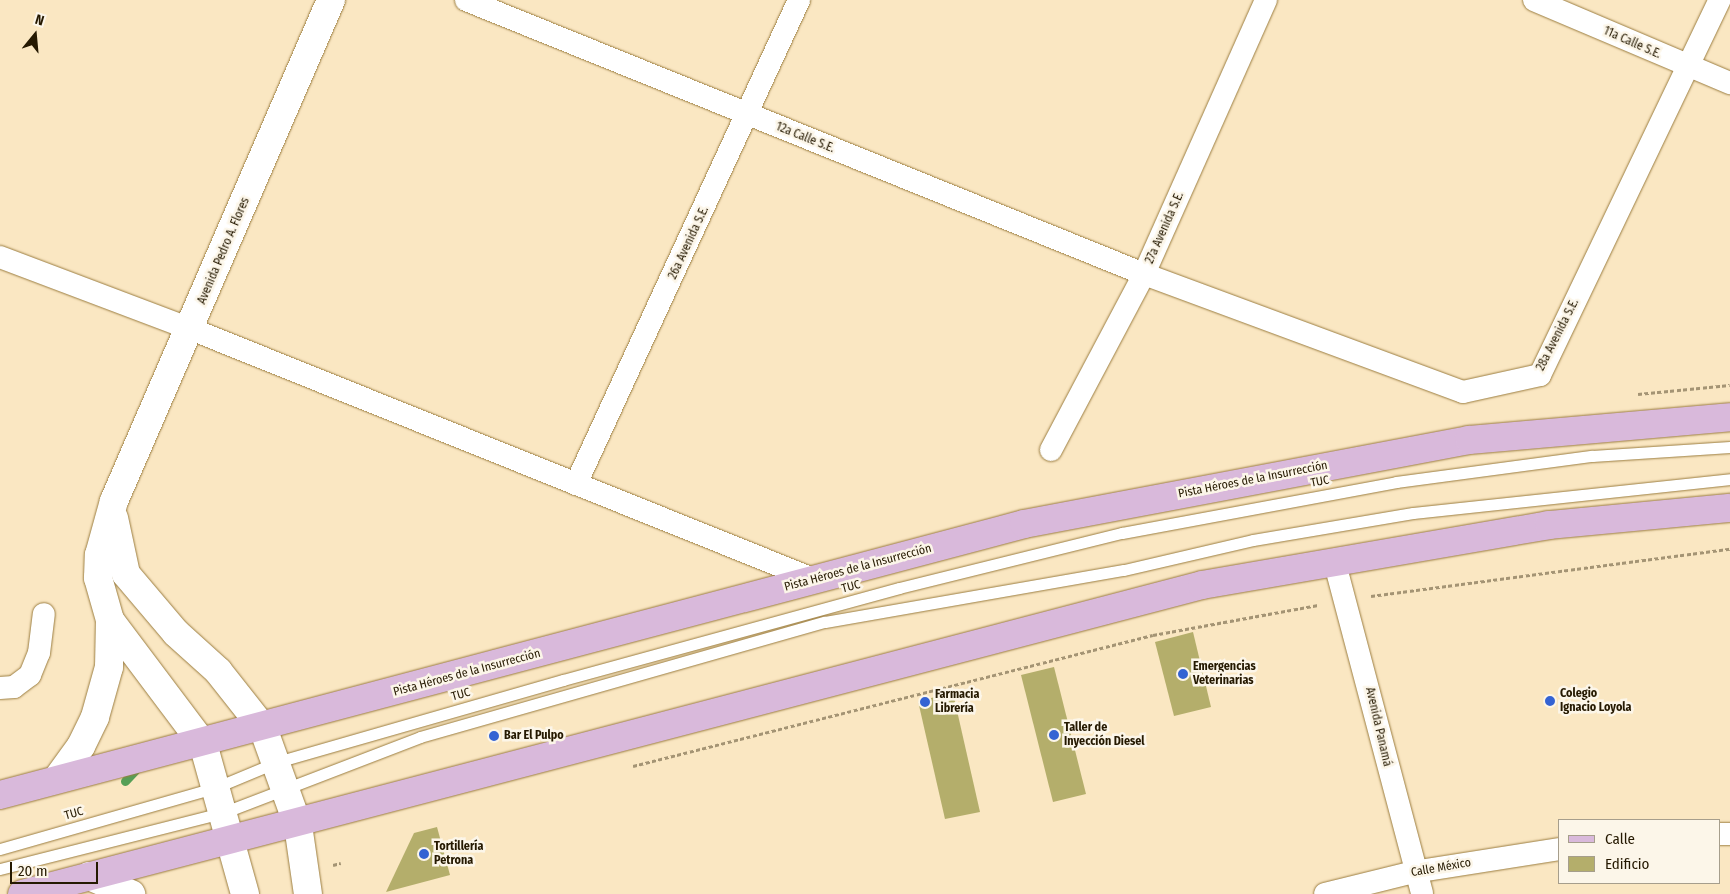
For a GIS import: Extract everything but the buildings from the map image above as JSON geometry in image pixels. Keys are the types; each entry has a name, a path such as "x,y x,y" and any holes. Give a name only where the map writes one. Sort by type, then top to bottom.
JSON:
{"main road":[{"name":"Pista Héroes de la Insurrección","path":"0,794 203,744 1024,524 1469,440 1730,417"},
{"path":"22,894 298,825 1202,585 1334,560 1549,525 1730,508"}],"street":[{"name":"Avenida Pedro A. Flores","path":"114,501 191,329 331,0"},
{"name":"12a Calle S.E.","path":"466,0 748,116 1144,274"},
{"name":"26a Avenida S.E.","path":"576,484 748,116 799,0"},
{"name":"27a Avenida S.E.","path":"1051,450 1144,274 1266,0"},
{"name":"11a Calle S.E.","path":"1534,0 1690,68 1730,83"},
{"name":"28a Avenida S.E.","path":"1144,274 1463,392 1519,383 1540,375 1690,68 1720,0"},
{"path":"0,257 191,329 813,579"},
{"path":"57,779 95,717 109,667 110,620 98,578 114,501"},
{"path":"114,501 116,545 126,574 170,626 218,671 263,728 282,774 298,825 308,894"},
{"name":"Avenida Panamá","path":"1334,560 1346,599 1414,872 1422,894"},
{"path":"0,688 14,687 30,674 39,653 44,614"},
{"path":"110,620 203,744 234,840 245,894"},
{"name":"Calle México","path":"1325,894 1414,872 1558,849"},
{"path":"90,876 131,894"}],"lane":[{"name":"TUC","path":"0,868 221,799 282,774 899,588 1122,533 1396,482 1592,456 1730,447"},
{"name":"TUC","path":"0,849 221,799 282,774 420,737 825,622 1124,570 1253,540 1413,513 1730,479"}],"path":[{"path":"622,769 1153,635 1346,599 1730,549"}],"waterway":[{"path":"125,781 139,766"}],"place":[{"name":"Emergencias Veterinarias","path":"1183,674"},
{"name":"Colegio Ignacio Loyola","path":"1550,701"},
{"name":"Farmacia Librería","path":"925,702"},
{"name":"Taller de Inyección Diesel","path":"1054,735"},
{"name":"Bar El Pulpo","path":"494,736"},
{"name":"Tortillería Petrona","path":"424,854"}]}
